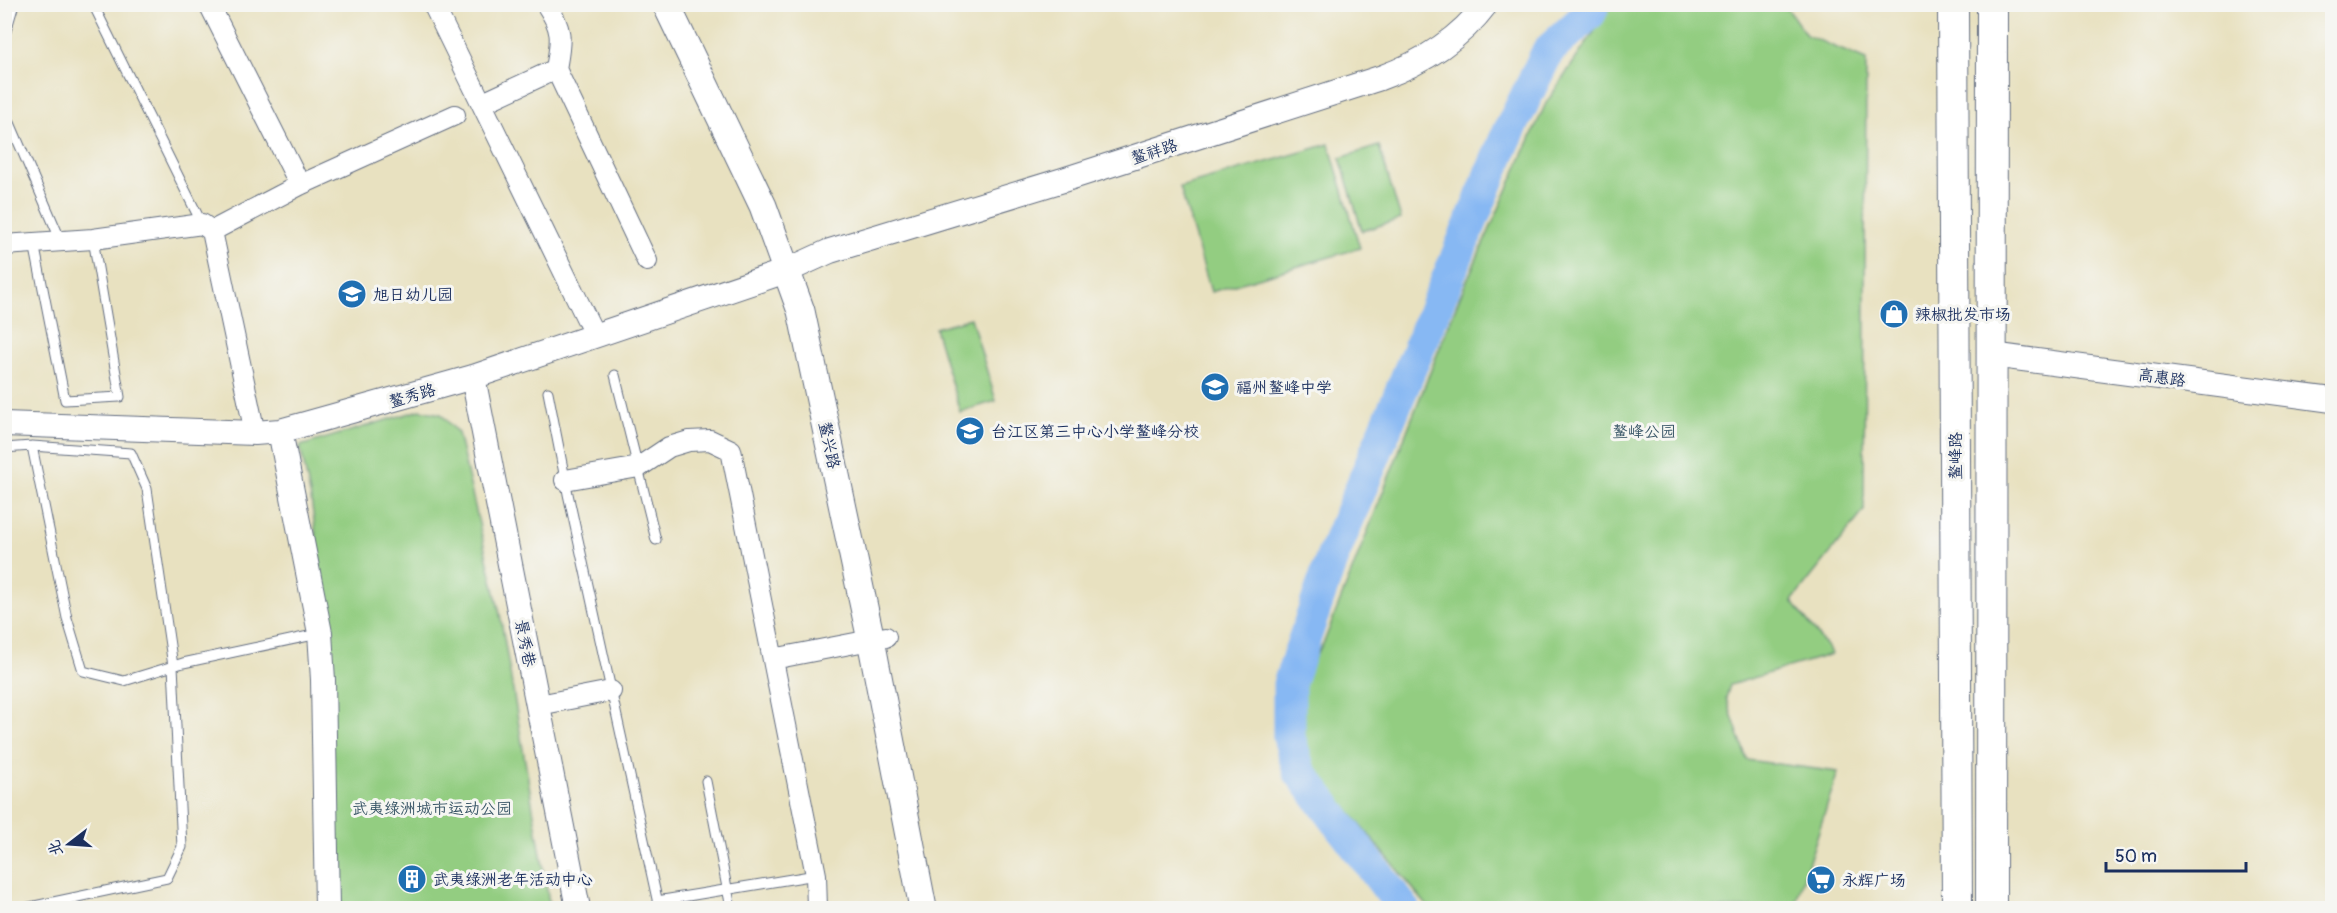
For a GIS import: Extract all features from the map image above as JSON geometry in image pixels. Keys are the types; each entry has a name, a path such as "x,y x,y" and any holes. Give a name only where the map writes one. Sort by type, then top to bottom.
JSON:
{"main road":[{"name":"鳌兴路","path":"666,4 763,206 794,267 815,301 879,639 923,909"},
{"name":"鳌兴路","path":"685,4 781,202 794,267"},
{"name":"鳌峰路","path":"1953,4 1957,909"},
{"path":"1991,909 1992,4"},
{"name":"鳌兴路","path":"879,639 940,909"}],"street":[{"path":"209,4 300,185"},
{"path":"433,4 595,336"},
{"path":"546,4 555,18 561,39 556,69 647,261"},
{"name":"鳌祥路","path":"794,267 830,251 1063,180 1388,76 1413,66 1431,55 1459,34 1486,4"},
{"path":"483,103 556,69"},
{"path":"4,245 207,228 455,115"},
{"path":"207,228 255,433"},
{"name":"鳌秀路","path":"4,424 255,433 280,431 473,377 794,267"},
{"name":"高惠路","path":"1992,355 2332,400"},
{"name":"景秀巷","path":"473,377 578,909"},
{"path":"280,431 320,633 323,680 327,909"},
{"path":"565,480 639,467 669,447 689,441 710,440 731,450 816,875 817,909"},
{"path":"773,659 879,639"},
{"path":"539,705 611,691"}],"lane":[{"path":"4,38 14,4"},
{"path":"93,4 207,228"},
{"path":"4,109 61,241"},
{"path":"34,243 65,400 120,397 93,239"},
{"path":"615,375 656,540"},
{"path":"548,392 565,480 658,905 728,889 816,875"},
{"path":"33,446 67,618 83,671 124,681 173,666 320,633"},
{"path":"4,448 33,446 131,453 147,489 173,666 182,847 166,879 25,909"},
{"path":"706,781 731,909"}],"green space":[{"name":"鳌峰公园","path":"1612,5 1785,5 1806,35 1866,60 1864,511 1792,601 1832,654 1730,685 1726,698 1747,760 1838,772 1794,908 1429,908 1312,766 1306,749 1301,717 1303,687 1315,657 1324,642 1460,296 1546,103"},
{"path":"1329,144 1360,248 1211,292 1180,187"},
{"path":"1379,146 1401,219 1362,231 1340,158"},
{"path":"971,318 996,401 960,412 935,328"},
{"name":"武夷绿洲城市运动公园","path":"420,410 441,414 458,433 500,614 550,908 336,908 327,617 311,499 300,446"}],"waterway":[{"path":"1403,908 1299,771 1289,737 1289,684 1332,558 1505,140 1548,51 1590,13 1594,4"}],"place":[{"name":"旭日幼儿园","path":"352,294"},
{"name":"辣椒批发市场","path":"1894,314"},
{"name":"福州鳌峰中学","path":"1215,387"},
{"name":"台江区第三中心小学鳌峰分校","path":"970,431"},
{"name":"武夷绿洲老年活动中心","path":"412,879"},
{"name":"永辉广场","path":"1821,880"}]}
